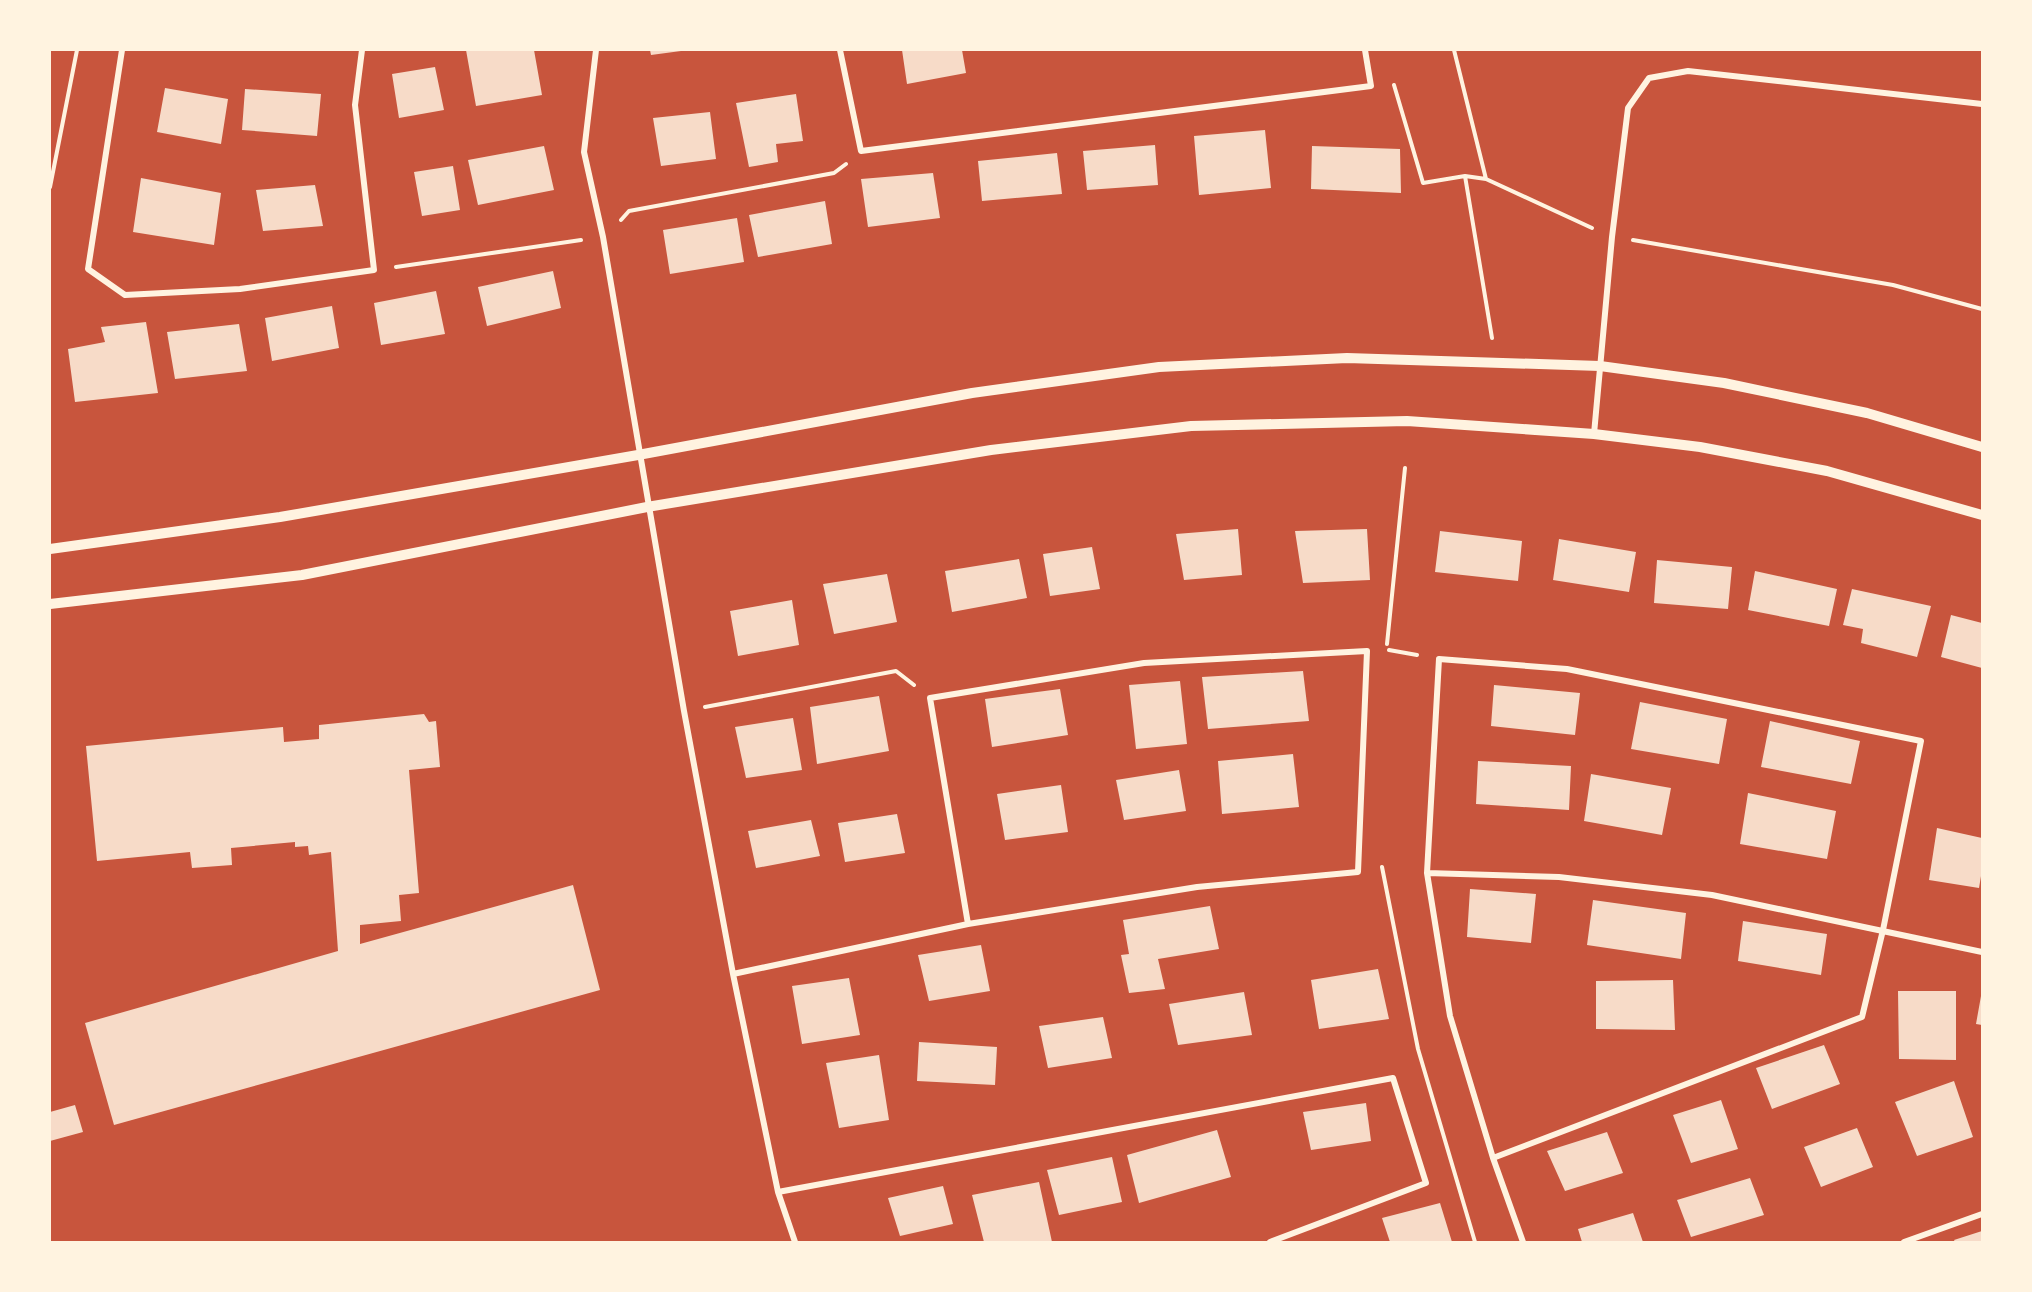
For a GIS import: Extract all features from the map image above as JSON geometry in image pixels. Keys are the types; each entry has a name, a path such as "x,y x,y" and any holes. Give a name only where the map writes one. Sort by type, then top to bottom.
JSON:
{"street":[{"path":"122,50 88,269 125,295 240,289 374,270 355,105 362,50"},
{"path":"596,50 584,152 603,237 647,507 733,974 778,1192 795,1242"},
{"path":"840,50 861,151 1371,86 1365,50"},
{"path":"1594,434 1612,237 1628,108 1649,78 1688,71 1983,104"},
{"path":"50,549 280,517 639,455 972,393 1159,367 1347,358 1600,366 1724,383 1856,411 1983,447"},
{"path":"50,604 302,575 647,507 991,450 1191,426 1407,421 1594,434 1700,447 1827,471 1983,515"},
{"path":"733,974 968,924 1197,886 1358,872 1367,651 1144,663 930,698 968,924"},
{"path":"1493,1158 1862,1017 1883,930 1922,741 1567,669 1439,658 1427,873 1450,1016 1493,1158 1523,1242"},
{"path":"1427,873 1559,877 1700,894 1983,952"},
{"path":"778,1192 1393,1078 1426,1183 1270,1242"},
{"path":"1904,1242 1983,1214"}],"path":[{"path":"50,187 77,50"},
{"path":"1454,50 1486,180"},
{"path":"1394,83 1423,183 1465,176 1486,180 1612,237 1893,285 1983,309"},
{"path":"1465,176 1496,363"},
{"path":"1406,468 1387,650 1439,658"},
{"path":"684,711 896,671 930,698"},
{"path":"1381,857 1418,1049 1475,1242"}],"building":[{"path":"466,50 534,50 542,95 476,106"},
{"path":"650,50 681,50 681,51 651,55"},
{"path":"902,50 962,50 966,73 907,84"},
{"path":"435,67 444,110 399,118 392,74"},
{"path":"165,88 228,99 221,144 157,132"},
{"path":"245,89 321,94 317,136 242,130"},
{"path":"796,94 803,141 776,144 778,162 749,167 736,103"},
{"path":"710,112 716,159 661,166 653,118"},
{"path":"1265,130 1271,188 1199,195 1194,136"},
{"path":"1155,145 1158,185 1087,190 1083,151"},
{"path":"544,146 554,190 478,205 468,160"},
{"path":"1312,146 1400,149 1401,193 1311,189"},
{"path":"1057,153 1062,194 982,201 978,161"},
{"path":"453,166 460,210 422,216 414,172"},
{"path":"933,173 940,218 868,227 861,179"},
{"path":"141,178 221,193 214,245 133,232"},
{"path":"315,185 323,226 263,231 256,190"},
{"path":"825,201 832,244 758,257 749,215"},
{"path":"737,218 744,262 670,274 663,230"},
{"path":"553,271 561,308 487,326 478,287"},
{"path":"436,291 445,334 381,345 374,303"},
{"path":"332,306 339,348 272,361 265,318"},
{"path":"146,322 158,393 75,402 68,349 105,342 101,327"},
{"path":"239,324 247,371 175,379 167,332"},
{"path":"1238,529 1242,575 1184,580 1176,534"},
{"path":"1367,529 1370,580 1303,583 1295,531"},
{"path":"1440,531 1522,541 1518,581 1435,572"},
{"path":"1559,539 1636,552 1629,592 1553,580"},
{"path":"1092,547 1100,589 1050,596 1043,554"},
{"path":"1019,559 1027,598 952,612 945,571"},
{"path":"1657,560 1732,567 1728,609 1654,603"},
{"path":"1755,571 1837,589 1829,626 1748,610"},
{"path":"887,574 897,622 834,634 823,584"},
{"path":"1852,589 1931,606 1917,657 1861,643 1863,629 1843,625"},
{"path":"792,600 799,645 738,656 730,611"},
{"path":"1951,615 1982,623 1982,668 1941,657"},
{"path":"1303,671 1309,721 1208,729 1202,677"},
{"path":"1180,681 1187,744 1136,749 1129,685"},
{"path":"1494,685 1580,693 1575,735 1491,726"},
{"path":"1060,689 1068,735 992,747 985,699"},
{"path":"879,696 889,751 817,764 810,707"},
{"path":"1640,702 1727,719 1719,764 1631,749"},
{"path":"424,714 429,722 436,721 440,767 409,770 419,893 399,895 401,921 360,925 360,944 573,885 600,990 114,1125 85,1023 338,951 331,852 309,855 308,846 295,847 295,842 231,848 232,865 192,868 190,852 97,861 86,746 283,727 284,742 319,739 319,725"},
{"path":"793,718 802,770 746,778 735,727"},
{"path":"1770,721 1860,741 1851,784 1761,767"},
{"path":"1293,754 1299,807 1222,814 1218,761"},
{"path":"1478,761 1571,766 1569,810 1476,804"},
{"path":"1179,770 1186,811 1124,820 1116,780"},
{"path":"1591,774 1671,788 1662,835 1584,821"},
{"path":"1061,785 1068,832 1005,840 997,794"},
{"path":"1748,793 1836,811 1827,859 1740,844"},
{"path":"897,814 905,853 845,862 838,823"},
{"path":"811,820 820,856 756,868 748,831"},
{"path":"1937,828 1982,838 1982,870 1979,888 1929,880"},
{"path":"1470,889 1536,894 1531,943 1467,937"},
{"path":"1593,900 1686,913 1681,959 1587,945"},
{"path":"1210,906 1219,949 1158,959 1165,989 1129,993 1121,955 1129,954 1123,920"},
{"path":"1743,921 1827,934 1821,975 1738,961"},
{"path":"981,945 990,991 929,1001 918,955"},
{"path":"1378,969 1389,1019 1319,1029 1311,980"},
{"path":"849,978 860,1035 802,1044 792,986"},
{"path":"1673,980 1675,1030 1596,1029 1596,981"},
{"path":"1898,991 1956,991 1956,1060 1899,1059"},
{"path":"1244,992 1252,1035 1178,1045 1169,1004"},
{"path":"1982,996 1982,1025 1976,1024"},
{"path":"1103,1017 1112,1058 1048,1068 1039,1026"},
{"path":"919,1042 997,1047 995,1085 917,1081"},
{"path":"1824,1045 1840,1084 1772,1109 1756,1068"},
{"path":"879,1055 889,1120 839,1128 826,1063"},
{"path":"1954,1081 1973,1137 1917,1156 1895,1102"},
{"path":"1721,1100 1738,1149 1691,1163 1673,1115"},
{"path":"1366,1103 1371,1141 1311,1150 1303,1112"},
{"path":"75,1105 83,1132 50,1141 50,1112"},
{"path":"1857,1128 1873,1167 1821,1187 1804,1147"},
{"path":"1217,1130 1231,1177 1139,1203 1127,1155"},
{"path":"1607,1132 1623,1173 1565,1191 1547,1151"},
{"path":"1112,1157 1122,1202 1059,1215 1047,1170"},
{"path":"1750,1178 1764,1215 1691,1237 1677,1200"},
{"path":"1039,1182 1052,1242 984,1242 972,1195"},
{"path":"943,1186 953,1224 900,1236 888,1198"},
{"path":"1440,1203 1452,1242 1390,1242 1382,1218"},
{"path":"1633,1213 1643,1242 1582,1242 1578,1229"},
{"path":"1982,1231 1982,1242 1955,1242 1954,1240"}]}
